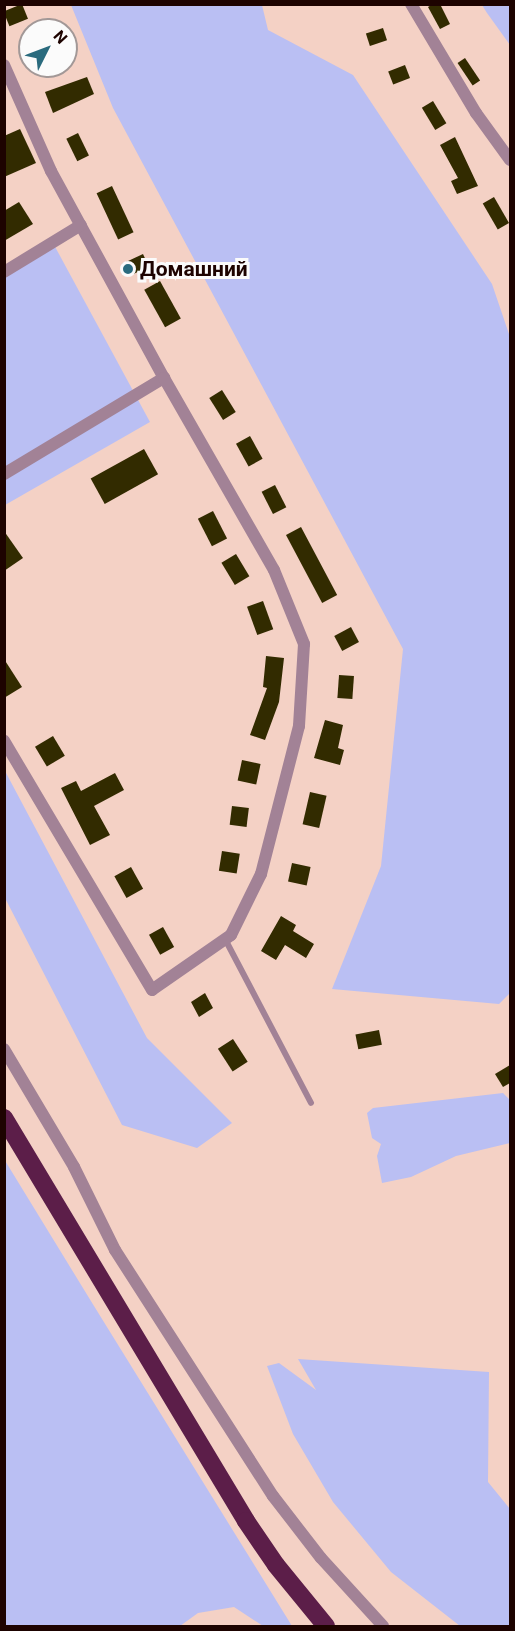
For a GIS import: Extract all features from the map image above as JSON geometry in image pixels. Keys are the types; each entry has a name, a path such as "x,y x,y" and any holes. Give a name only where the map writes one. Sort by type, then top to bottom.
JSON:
{"highway":[{"path":"4,1118 246,1521 276,1565 326,1626"}],"street":[{"path":"411,4 465,95 510,160"},
{"path":"4,65 51,171 164,378 274,570 304,644 299,726 261,874 225,939 152,990 4,741"},
{"path":"4,272 81,225"},
{"path":"4,474 164,378"},
{"path":"4,1049 74,1167 115,1250 273,1496 321,1558 383,1626"}],"lane":[{"path":"225,939 310,1103"}],"shaded area":[{"path":"71,5 262,5 268,30 353,75 492,284 510,337 510,993 499,1004 332,989 381,866 403,649 113,108"},
{"path":"482,5 510,5 510,45 487,13"},
{"path":"53,243 150,422 5,505 5,272"},
{"path":"5,771 147,1038 232,1123 197,1148 122,1125 5,898"},
{"path":"503,1093 510,1100 510,1143 456,1156 411,1177 382,1183 377,1156 381,1144 372,1138 367,1113 373,1108"},
{"path":"4,1159 292,1626 263,1626 234,1607 198,1613 180,1626 5,1626"},
{"path":"298,1359 489,1372 488,1482 510,1509 510,1626 460,1626 391,1572 333,1502 293,1434 267,1366 279,1363 316,1390"}],"building":[{"path":"22,4 28,18 18,18 18,23 9,26 4,11"},
{"path":"440,4 450,24 440,29 428,7"},
{"path":"383,28 387,40 370,46 366,34"},
{"path":"465,58 480,80 473,85 458,63"},
{"path":"405,65 410,78 393,85 388,71"},
{"path":"87,77 94,94 53,113 45,92"},
{"path":"433,101 446,123 435,130 422,108"},
{"path":"20,129 36,163 4,177 4,136"},
{"path":"78,133 89,155 77,161 66,139"},
{"path":"455,137 478,186 457,194 451,181 458,178 440,145"},
{"path":"112,186 134,232 118,239 97,193"},
{"path":"494,197 509,223 498,229 483,204"},
{"path":"19,202 33,224 4,241 4,211"},
{"path":"143,254 149,267 128,276 122,264"},
{"path":"160,281 181,319 165,327 144,290"},
{"path":"222,390 236,412 223,420 209,398"},
{"path":"250,436 263,459 249,466 236,444"},
{"path":"144,449 158,474 105,504 91,479"},
{"path":"275,485 286,507 273,514 262,492"},
{"path":"213,511 227,539 212,546 198,519"},
{"path":"301,527 337,595 322,603 286,535"},
{"path":"4,531 23,558 4,571"},
{"path":"236,554 249,576 235,585 221,563"},
{"path":"263,601 273,629 257,635 247,607"},
{"path":"351,627 359,642 342,651 334,636"},
{"path":"266,656 284,658 279,702 265,740 250,735 267,688 263,687"},
{"path":"4,659 22,687 4,698"},
{"path":"339,675 354,676 352,699 337,698"},
{"path":"325,720 343,725 338,748 344,750 340,765 314,758"},
{"path":"53,736 65,756 47,767 35,747"},
{"path":"242,760 261,764 256,784 238,781"},
{"path":"115,773 124,790 94,806 110,835 90,845 61,788 76,781 81,791"},
{"path":"310,792 327,796 319,828 303,824"},
{"path":"232,806 249,808 247,827 230,825"},
{"path":"222,851 240,854 237,874 219,871"},
{"path":"292,863 311,867 307,886 288,882"},
{"path":"131,867 143,889 127,898 114,876"},
{"path":"281,916 296,925 293,931 314,944 306,958 285,945 276,960 261,951"},
{"path":"163,927 174,947 160,955 149,935"},
{"path":"205,993 213,1008 199,1017 191,1002"},
{"path":"379,1030 382,1045 358,1049 355,1035"},
{"path":"233,1039 248,1062 233,1071 218,1049"},
{"path":"510,1065 510,1083 503,1087 495,1074"}],"place":[{"name":"Домашний","path":"128,269"}]}
